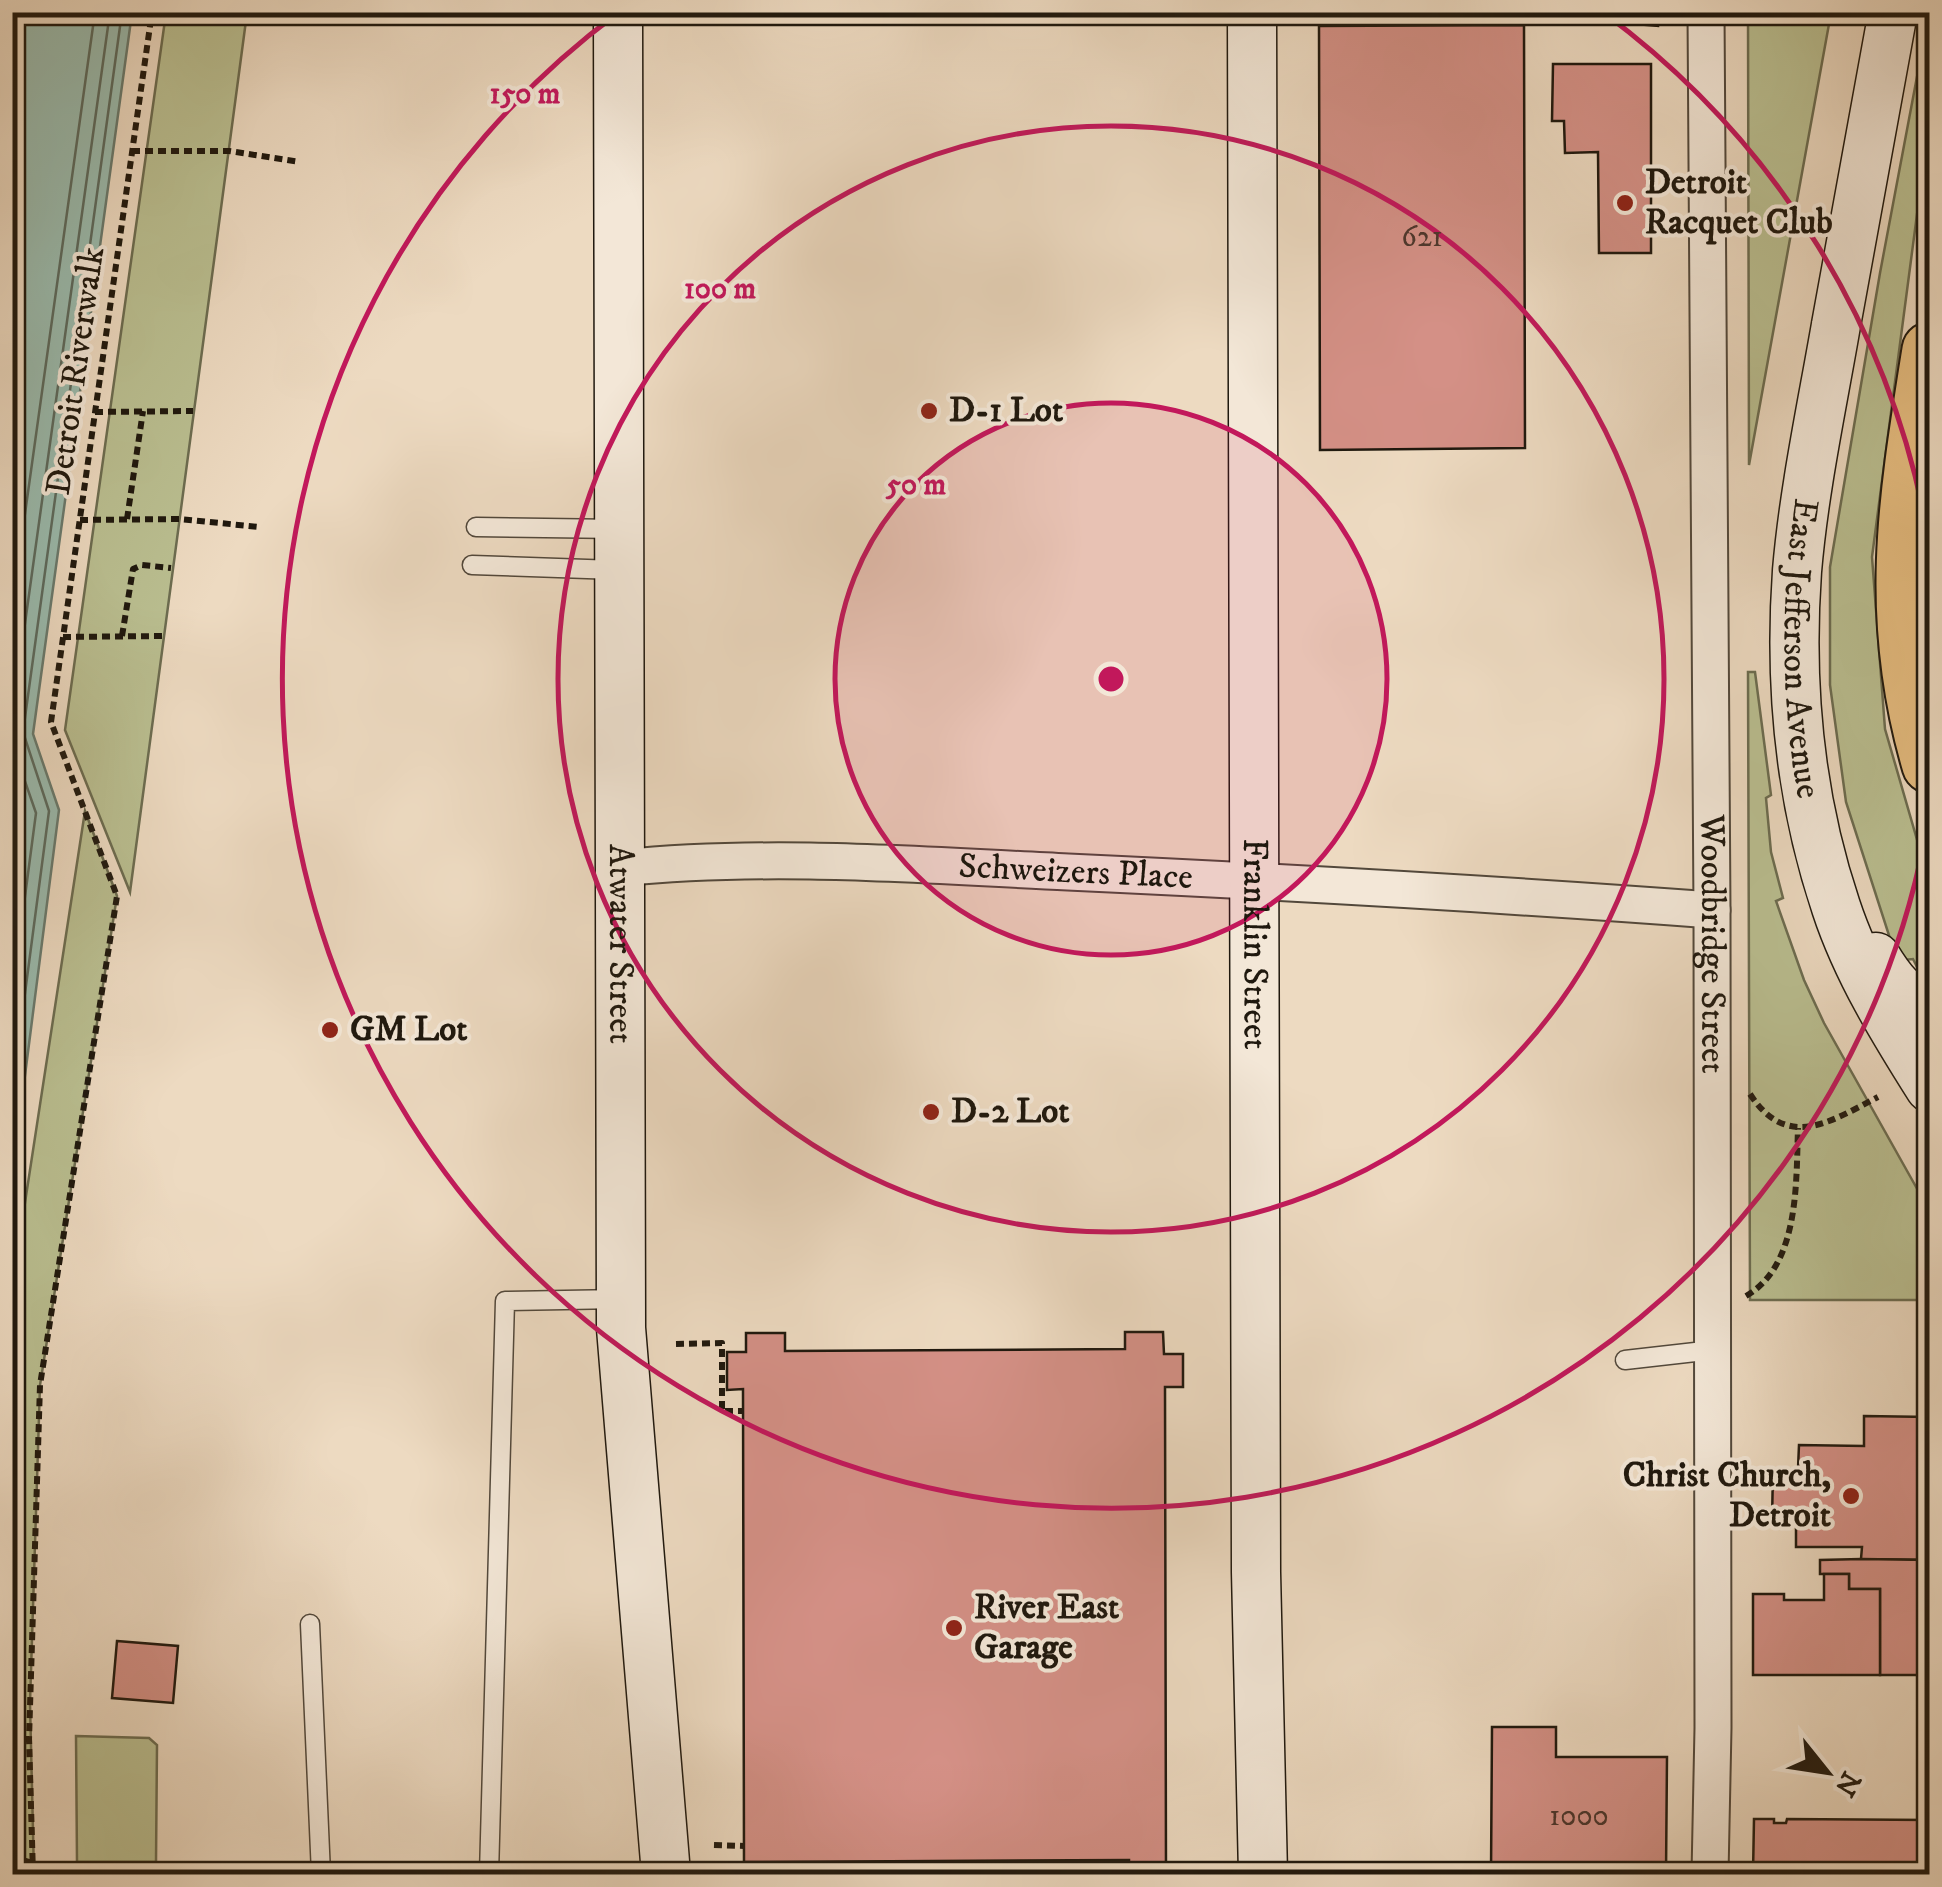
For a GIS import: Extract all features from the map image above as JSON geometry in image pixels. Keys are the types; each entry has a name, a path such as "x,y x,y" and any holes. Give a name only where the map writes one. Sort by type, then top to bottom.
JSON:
{"highway":[{"path":"1930,350 1909,480 1902,584 1911,687 1930,765"}],"street":[{"name":"Atwater Street","path":"618,12 621,1300 666,1874"},
{"name":"Franklin Street","path":"1252,12 1256,1572 1263,1874"},
{"name":"Woodbridge Street","path":"1706,12 1712,910 1710,1874"},
{"name":"East Jefferson Avenue","path":"1893,12 1814,449 1798,567 1795,696 1806,789 1825,866 1852,949 1895,1032 1930,1088"},
{"name":"Schweizers Place","path":"621,868 902,862 1712,910"},
{"path":"1825,866 1890,981 1902,993 1930,1006"}],"lane":[{"path":"476,527 619,549"},
{"path":"472,565 619,549"},
{"path":"490,1874 505,1300 621,1300"},
{"path":"1625,1360 1712,1350"},
{"path":"310,1624 321,1874"}],"path":[{"name":"Detroit Riverwalk","path":"34,1874 30,1739 40,1385 117,896 51,722 152,12"},
{"path":"132,151 229,151 300,162"},
{"path":"127,519 142,411"},
{"path":"95,412 193,411"},
{"path":"80,520 180,519 259,527"},
{"path":"122,636 133,569 142,565 171,568"},
{"path":"63,636 163,636"},
{"path":"1748,1091 1770,1118 1790,1128 1816,1126 1878,1097"},
{"path":"1737,1299 1751,1294 1766,1279 1791,1230 1798,1128"},
{"path":"676,1344 722,1343 722,1411 743,1410"},
{"path":"12,1739 30,1739"},
{"path":"714,1845 744,1846"},
{"path":"12,1857 33,1863"}],"green space":[{"path":"166,13 247,13 130,892 65,730"},
{"path":"1748,13 1831,13 1749,465"},
{"path":"1929,13 1929,123 1872,557 1885,729 1918,843 1929,863 1929,991 1913,959 1903,960 1895,954 1846,802 1830,685 1830,567"},
{"path":"1748,672 1755,672 1771,795 1766,798 1771,852 1783,898 1776,901 1824,1023 1929,1210 1929,1300 1750,1300"},
{"path":"85,811 117,896 40,1385 30,1703 34,1874 13,1874 13,1281"},
{"path":"76,1736 149,1738 157,1745 156,1862 77,1862"}],"water":[{"path":"13,12 132,13 33,734 59,810 13,1169"}],"building":[{"path":"1486,12 1658,12 1658,26"},
{"path":"1524,25 1525,448 1320,450 1319,26"},
{"name":"Detroit Racquet Club","path":"1553,64 1651,64 1651,253 1599,253 1598,152 1565,153 1564,121 1552,121"},
{"name":"River East Garage","path":"1125,1332 1163,1332 1164,1354 1183,1354 1183,1387 1165,1387 1166,1874 1129,1874 1129,1860 744,1862 743,1389 727,1390 727,1352 746,1352 746,1333 785,1333 785,1351 1125,1349"},
{"name":"Christ Church, Detroit","path":"1864,1416 1930,1417 1930,1560 1861,1559 1862,1547 1796,1547 1796,1522 1772,1522 1773,1469 1798,1469 1799,1445 1864,1446"},
{"path":"1820,1560 1930,1560 1930,1675 1880,1675 1880,1589 1849,1589 1849,1574 1820,1574"},
{"path":"1824,1574 1849,1574 1849,1589 1880,1589 1880,1675 1753,1675 1753,1594 1784,1594 1784,1600 1824,1600"},
{"path":"117,1641 178,1646 173,1703 112,1698"},
{"path":"1492,1727 1556,1727 1556,1757 1667,1757 1666,1874 1491,1874"},
{"path":"1754,1819 1774,1819 1774,1823 1786,1823 1787,1819 1930,1820 1930,1874 1753,1874"}],"place":[{"name":"Detroit Racquet Club","path":"1625,203"},
{"name":"D-1 Lot","path":"929,411"},
{"name":"GM Lot","path":"330,1030"},
{"name":"D-2 Lot","path":"931,1112"},
{"name":"Christ Church, Detroit","path":"1851,1496"},
{"name":"River East Garage","path":"954,1628"}]}
